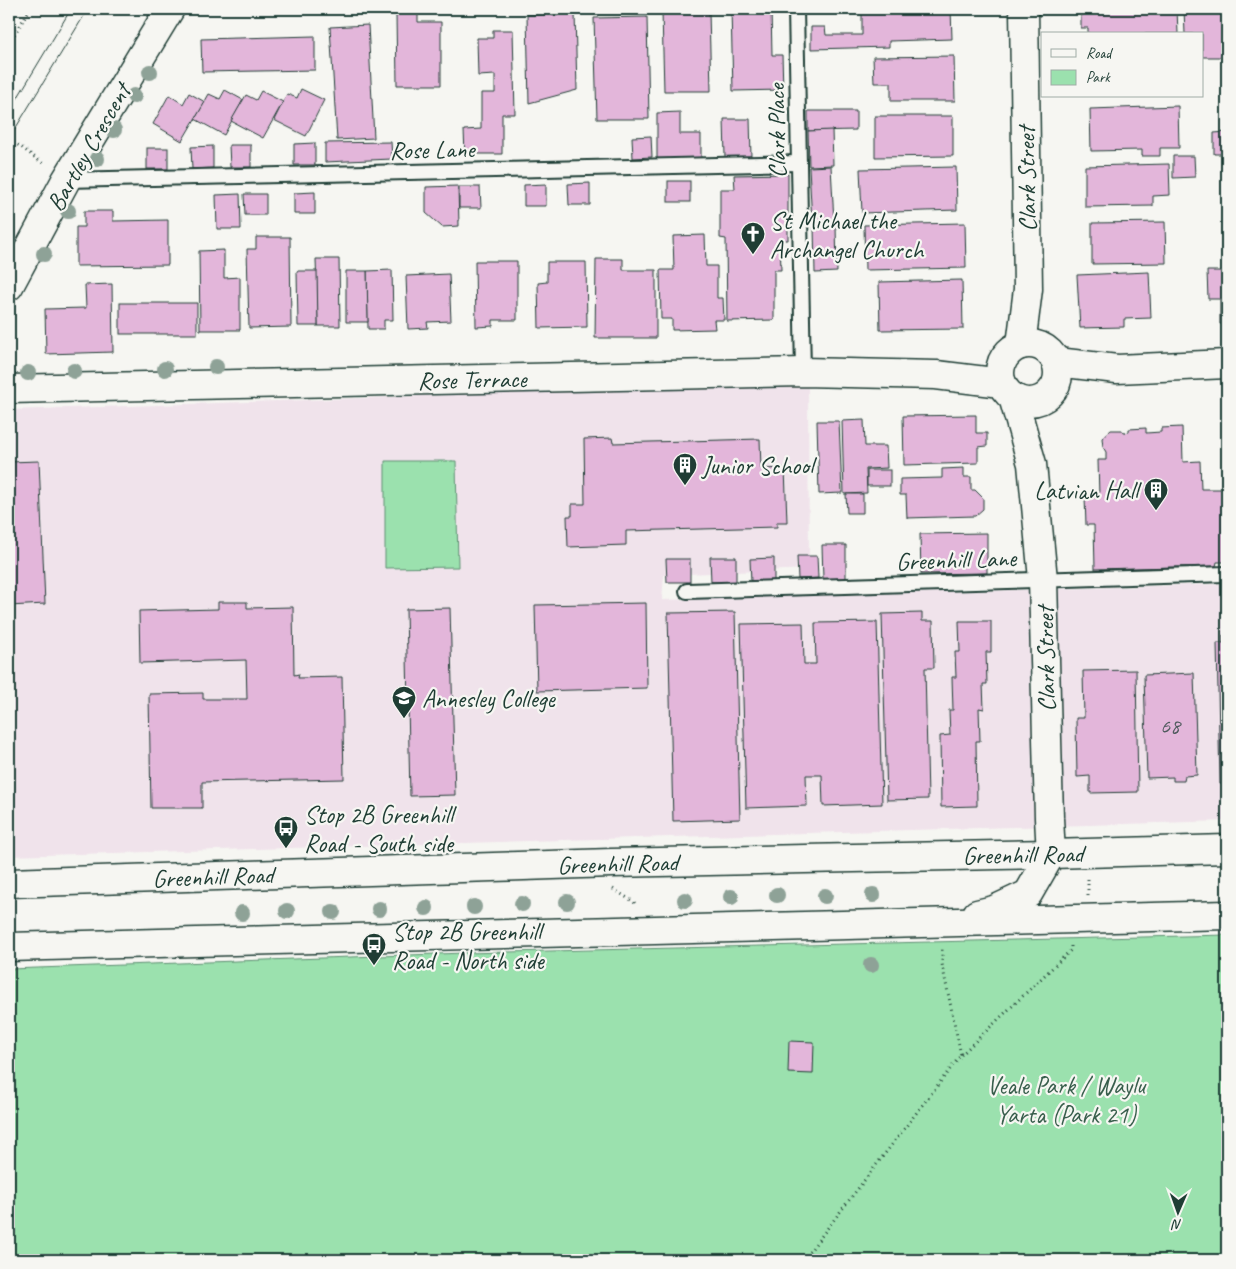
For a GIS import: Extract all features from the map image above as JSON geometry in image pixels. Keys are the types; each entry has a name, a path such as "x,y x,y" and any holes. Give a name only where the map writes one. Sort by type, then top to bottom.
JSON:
{"main road":[{"name":"Bartley Crescent","path":"9,286 66,180 170,9"},
{"name":"Clark Street","path":"1024,9 1028,368 1032,464 1043,579 1051,854"},
{"name":"Rose Terrace","path":"9,389 804,372 936,375 1028,368 1117,369 1227,364"},
{"name":"Clark Street","path":"1028,368 1054,389 1040,401 1032,464"},
{"name":"Greenhill Road","path":"9,883 601,863 1227,849"},
{"path":"942,923 994,910 1028,894 1051,854"},
{"path":"9,947 1227,915"}],"lane":[{"name":"Clark Place","path":"796,9 804,372"},
{"name":"Rose Lane","path":"66,180 799,163"},
{"name":"Greenhill Lane","path":"687,591 1227,574"}],"path":[{"path":"9,43 30,9"},
{"path":"9,140 66,180"},
{"path":"1087,870 1088,896"},
{"path":"612,889 634,902 638,908"},
{"path":"942,923 942,964 961,1055"},
{"path":"803,1260 961,1055 1071,950"}],"shaded area":[{"path":"808,383 809,569 664,575 662,600 1227,584 1227,821 9,856 9,410"}],"green space":[{"path":"385,461 456,461 458,567 385,568"},
{"name":"Veale Park / Waylu Yarta (Park 21)","path":"1227,935 1227,1260 9,1260 9,969 465,953"}],"building":[{"path":"731,9 771,9 772,55 782,55 783,90 733,91"},
{"path":"862,9 951,9 952,39 889,41 889,47 811,49 811,27 825,27 826,35 862,35"},
{"path":"1081,9 1177,9 1178,32 1088,32 1088,28 1081,28"},
{"path":"1184,9 1227,9 1227,57 1204,57 1204,32 1185,32"},
{"path":"662,12 709,12 711,91 664,91"},
{"path":"418,13 418,22 441,22 441,85 397,85 396,14"},
{"path":"575,14 577,90 529,103 527,15"},
{"path":"647,17 649,119 597,119 594,18"},
{"path":"368,25 374,138 337,140 330,27"},
{"path":"493,30 513,30 515,114 502,114 502,154 465,154 464,130 481,129 481,93 495,93 495,75 478,76 477,38 493,38"},
{"path":"315,36 315,70 202,72 201,39"},
{"path":"954,56 955,101 891,101 891,83 874,83 873,57"},
{"path":"301,89 324,100 306,136 274,120 287,94 297,98"},
{"path":"225,90 243,100 224,135 195,119 209,94 220,99"},
{"path":"261,91 283,102 263,138 231,121 246,95 256,100"},
{"path":"189,93 205,102 182,141 153,124 169,95 183,104"},
{"path":"1178,106 1179,148 1160,148 1160,156 1142,156 1142,150 1091,151 1090,109"},
{"path":"808,111 856,111 856,130 808,131"},
{"path":"680,112 680,134 701,134 701,158 657,159 657,113"},
{"path":"875,116 953,116 953,156 875,157"},
{"path":"724,119 750,119 751,157 725,157"},
{"path":"832,130 833,165 809,166 808,131"},
{"path":"1227,132 1227,154 1214,154 1214,133"},
{"path":"651,136 652,157 633,158 632,137"},
{"path":"391,142 392,159 325,162 325,143"},
{"path":"315,143 315,165 294,165 294,144"},
{"path":"229,145 251,145 251,167 230,167"},
{"path":"213,146 213,168 192,169 191,147"},
{"path":"147,148 168,148 168,169 147,169"},
{"path":"1173,156 1194,156 1195,177 1173,178"},
{"path":"1169,164 1170,195 1153,196 1153,206 1085,207 1085,166"},
{"path":"831,166 834,222 812,223 809,167"},
{"path":"956,167 957,210 862,213 860,169"},
{"name":"St Michael the Archangel Church","path":"788,174 788,240 780,240 781,270 774,270 774,320 727,321 726,239 720,238 720,189 735,189 734,175"},
{"path":"668,181 690,181 690,202 668,202"},
{"path":"590,183 590,205 569,205 568,184"},
{"path":"546,184 546,206 524,206 524,185"},
{"path":"458,186 459,226 442,227 426,213 426,187"},
{"path":"459,187 480,187 481,208 459,208"},
{"path":"315,192 315,214 294,214 294,193"},
{"path":"240,194 241,229 217,229 216,195"},
{"path":"244,194 266,194 266,215 245,215"},
{"path":"84,211 113,211 113,221 168,220 168,265 76,266 76,227 84,227"},
{"path":"1165,222 1166,263 1092,264 1092,223"},
{"path":"965,223 966,268 865,270 864,225"},
{"path":"814,226 836,226 837,272 815,273"},
{"path":"705,235 706,266 717,266 717,298 723,298 724,320 714,320 715,329 672,330 672,319 661,319 660,270 674,270 673,236"},
{"path":"256,237 290,237 291,327 249,328 247,249 256,249"},
{"path":"224,250 224,278 240,277 240,330 200,330 199,251"},
{"path":"316,259 339,259 340,326 318,326"},
{"path":"596,259 623,259 623,270 656,270 656,338 595,338"},
{"path":"475,261 517,261 517,320 493,320 493,326 476,327"},
{"path":"547,262 586,262 587,327 539,328 538,283 547,282"},
{"path":"392,270 393,320 384,320 384,329 368,329 367,271"},
{"path":"297,271 317,271 318,326 298,326"},
{"path":"346,271 367,271 368,322 346,322"},
{"path":"1207,271 1227,271 1227,324 1220,324 1220,299 1208,299"},
{"path":"1149,272 1151,318 1124,319 1124,327 1080,328 1077,275"},
{"path":"449,274 451,321 427,322 428,328 408,329 406,276"},
{"path":"962,280 963,329 880,330 879,282"},
{"path":"112,284 113,352 46,354 45,309 86,308 85,285"},
{"path":"120,303 197,303 197,334 120,334"},
{"path":"976,415 976,433 987,433 987,446 978,447 978,463 904,465 903,416"},
{"path":"864,420 865,446 886,446 887,468 866,469 867,493 844,494 842,421"},
{"path":"817,421 839,421 842,493 819,494"},
{"name":"Latvian Hall","path":"1182,427 1183,462 1200,461 1201,489 1227,489 1227,562 1217,562 1216,566 1095,569 1094,525 1086,525 1085,497 1099,497 1098,460 1106,460 1102,438 1111,430 1122,430 1124,433 1129,432 1129,429 1146,428 1146,433 1161,432 1161,428"},
{"name":"Junior School","path":"612,438 613,443 760,439 761,469 785,468 787,522 777,522 777,527 626,531 626,545 568,547 567,516 572,516 572,504 585,504 584,439"},
{"path":"39,461 45,604 9,606 9,462"},
{"path":"964,468 964,477 971,477 971,490 975,490 983,498 983,509 975,516 907,518 906,495 900,495 900,479 942,478 942,469"},
{"path":"867,470 890,470 890,486 867,486"},
{"path":"846,494 863,494 863,513 847,513"},
{"path":"987,533 987,573 921,574 920,534"},
{"path":"822,545 846,545 846,578 823,579"},
{"path":"797,556 817,556 818,578 798,579"},
{"path":"710,557 736,557 736,582 711,582"},
{"path":"774,558 774,582 751,582 750,559"},
{"path":"666,559 690,559 690,582 667,582"},
{"path":"218,602 247,602 247,608 293,607 294,675 299,674 298,678 342,677 344,779 202,782 202,808 151,808 149,694 203,693 203,699 247,699 246,660 140,663 139,611 218,609"},
{"path":"646,603 647,688 537,691 535,605"},
{"path":"450,608 455,795 410,796 406,609"},
{"path":"735,612 740,819 673,821 668,613"},
{"path":"922,613 922,621 933,621 934,668 925,668 928,799 887,800 882,614"},
{"path":"959,621 991,621 991,652 986,652 987,684 983,684 984,709 979,708 980,741 976,741 977,806 941,807 940,736 950,735 949,710 953,710 952,677 956,677 955,652 960,652"},
{"path":"877,622 882,804 823,806 822,775 806,775 807,806 746,808 741,624 803,623 804,664 816,664 815,623"},
{"path":"1223,635 1227,635 1227,784 1220,784 1217,643 1223,643"},
{"path":"1136,670 1138,792 1090,793 1090,776 1077,777 1076,718 1084,718 1083,671"},
{"path":"1194,673 1197,775 1185,776 1184,781 1173,781 1173,777 1147,778 1144,675"},
{"path":"789,1041 814,1042 813,1074 788,1073"}],"tram line":[{"path":"9,112 71,9"},
{"path":"9,139 88,9"}],"place":[{"name":"St Michael the Archangel Church","path":"753,255"},
{"name":"Junior School","path":"685,486"},
{"name":"Latvian Hall","path":"1156,511"},
{"name":"Annesley College","path":"404,719"},
{"name":"Stop 2B Greenhill Road - South side","path":"286,849"},
{"name":"Stop 2B Greenhill Road - North side","path":"374,966"}]}
